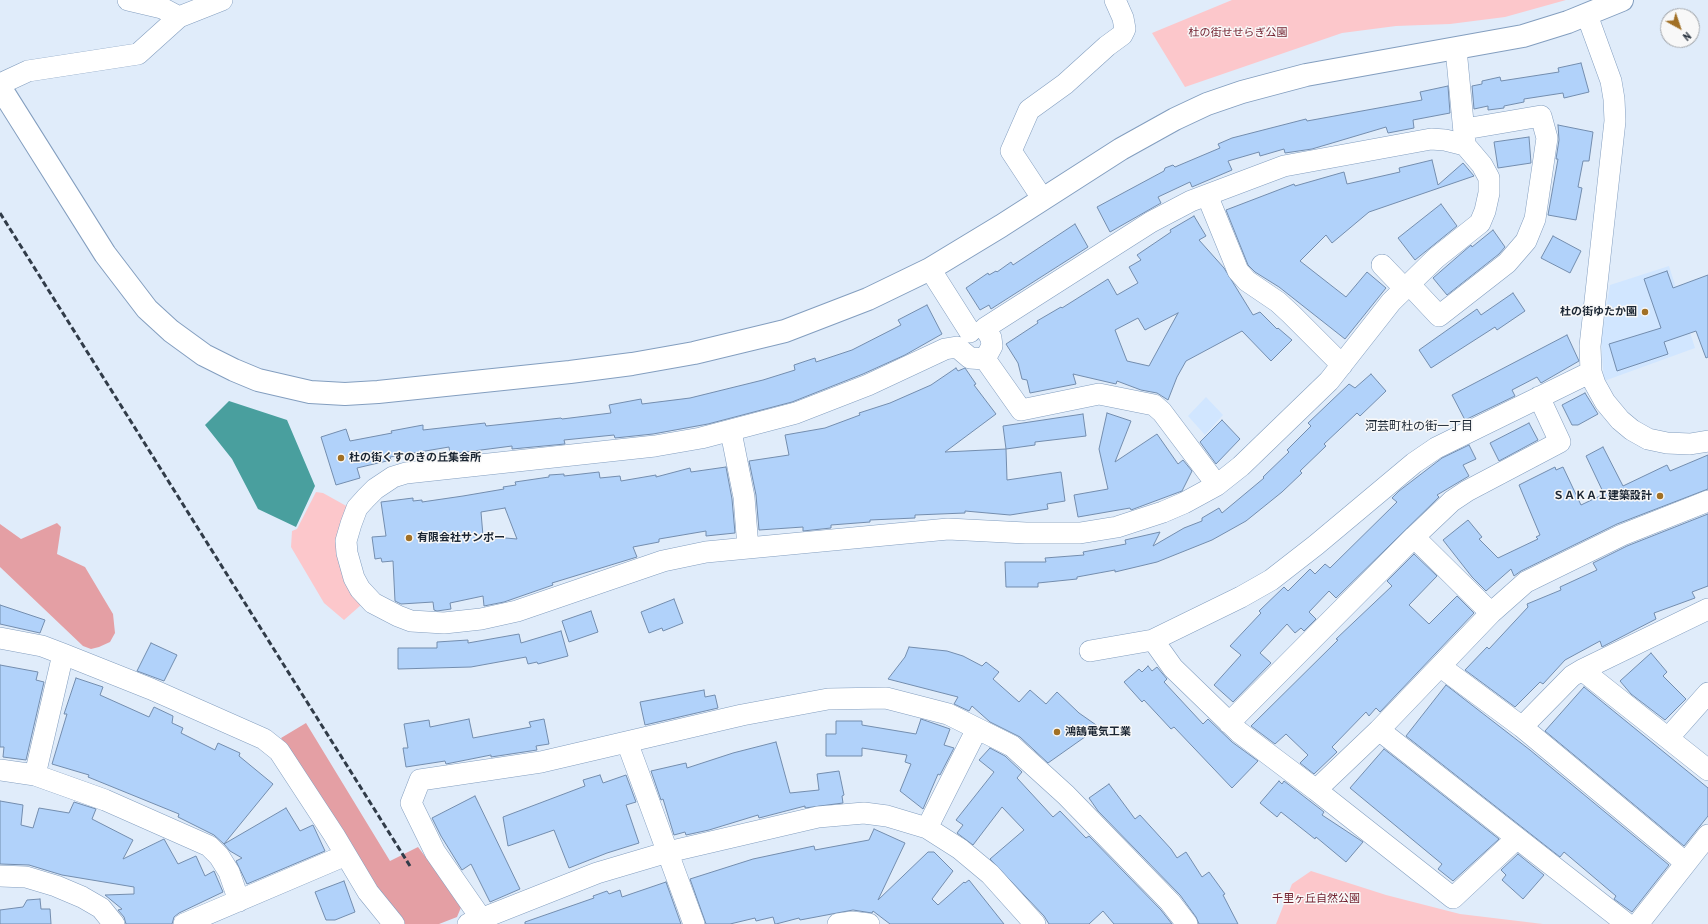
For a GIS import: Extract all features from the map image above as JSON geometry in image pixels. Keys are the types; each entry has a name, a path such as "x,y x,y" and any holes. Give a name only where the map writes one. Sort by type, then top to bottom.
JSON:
{"street":[{"path":"128,0 162,8 179,17"},
{"path":"222,0 179,17 138,54 28,71 0,86 105,254 147,309 171,331 204,355 234,370 284,387 310,392 345,394 378,392 570,372 694,353 785,331 868,299 930,269 1001,226 1042,198 1120,149 1175,119 1207,104 1242,92 1306,75 1523,36 1587,16 1622,0"},
{"path":"1042,198 1011,151 1029,110 1065,84 1107,46 1122,35 1125,29 1123,18 1115,0"},
{"path":"1587,16 1611,81 1615,121 1590,346 1591,372 1595,384 1606,402 1620,420 1632,430 1648,439 1667,443 1690,444 1708,441"},
{"path":"1382,264 1407,286 1440,316 1507,263 1526,241 1535,219 1547,138 1541,116 1465,137 1445,140 1431,139 1297,164 1255,176 1207,195 1151,222 970,336 868,385 802,411 731,432 655,446 406,474 393,477 375,489 358,508 346,541 347,553 354,578 360,589 373,603 411,622 444,623 481,619 517,612 684,555 948,529 1026,533 1080,533 1139,521 1184,503 1216,485 1241,466 1329,381 1391,302 1407,286 1436,258 1480,223 1485,211 1489,193 1489,178 1465,137 1456,49"},
{"path":"1207,195 1238,271 1247,281 1278,302 1342,365"},
{"path":"930,269 970,336 970,358 984,359 1021,410 1099,394 1154,405 1162,412 1216,485"},
{"path":"970,336 991,338 992,346 984,359"},
{"path":"1090,652 1153,640 1241,597 1271,580 1316,545 1414,463 1436,448 1591,372"},
{"path":"1229,723 1414,537 1452,501 1467,491 1560,442 1539,397"},
{"path":"731,432 744,497 748,548"},
{"path":"1316,790 1379,730 1441,667 1491,613 1526,582 1622,535 1708,501"},
{"path":"1414,537 1491,613"},
{"path":"1522,727 1572,676 1708,609"},
{"path":"0,638 42,646 63,654 151,689 264,739 279,751 368,892 394,924"},
{"path":"1153,640 1173,668 1229,723 1453,898 1518,838"},
{"path":"35,775 63,654"},
{"path":"1441,667 1522,727 1686,863"},
{"path":"1582,670 1708,770"},
{"path":"1668,737 1708,693"},
{"path":"1035,924 990,874 960,849 927,828 887,816 864,813 818,817 668,852 597,873 478,922 435,852 411,803 420,780 541,762 742,715 828,699 886,698 899,700 948,714 1012,746 1041,771 1170,902 1187,924"},
{"path":"927,828 977,728"},
{"path":"1379,730 1627,924"},
{"path":"627,742 694,924"},
{"path":"0,770 35,775 105,800 209,846 219,856 229,872 239,901"},
{"path":"1638,924 1708,835"},
{"path":"184,924 346,855"},
{"path":"0,876 26,877 63,888 101,908 114,924"},
{"path":"838,924 852,922 869,924"}],"shaded area":[{"name":"杜の街ゆたか園","path":"1669,266 1695,348 1604,381 1601,339 1610,285"},
{"path":"1206,397 1223,415 1205,435 1188,416"},
{"path":"229,401 287,420 315,486 296,527 258,509 232,459 205,425"},
{"path":"57,523 61,527 57,554 85,567 113,614 115,633 110,642 99,647 91,649 83,646 0,567 0,524 21,539"},
{"path":"306,723 390,861 418,847 462,905 457,917 439,924 405,924 368,877 341,830 281,738"}],"green space":[{"name":"杜の街せせらぎ公園","path":"1232,0 1566,0 1505,17 1450,24 1396,26 1342,33 1185,87 1152,33"},
{"path":"316,492 323,493 350,508 338,559 345,584 361,605 344,620 324,603 291,547 292,531 297,529"},
{"name":"千里ヶ丘自然公園","path":"1311,871 1386,895 1460,914 1543,924 1276,924 1292,884"}],"building":[{"path":"1581,63 1589,92 1564,98 1563,93 1524,99 1524,102 1504,106 1504,108 1488,110 1488,106 1474,109 1472,86 1482,84 1482,81 1500,77 1501,81 1559,72 1558,68"},
{"path":"1448,86 1450,113 1413,120 1414,128 1388,133 1386,127 1312,149 1285,153 1284,149 1260,156 1259,152 1228,161 1232,170 1192,187 1190,182 1158,197 1161,203 1110,232 1097,207 1164,171 1165,168 1173,165 1175,167 1220,148 1218,144 1232,138 1306,119 1307,121 1422,100 1420,92"},
{"path":"1558,125 1593,132 1589,161 1583,161 1578,187 1582,188 1576,220 1548,215 1558,159 1556,159 1559,140"},
{"path":"1529,137 1531,163 1498,168 1494,142"},
{"path":"1432,160 1438,185 1463,163 1474,176 1369,212 1332,243 1326,235 1300,261 1346,297 1367,272 1386,288 1345,339 1279,287 1255,272 1248,265 1226,210 1294,184 1295,186 1344,172 1347,184 1400,172 1399,168"},
{"path":"1441,204 1457,226 1415,260 1398,238"},
{"path":"1194,216 1206,236 1199,240 1224,268 1253,315 1260,312 1277,329 1278,328 1292,340 1271,361 1242,331 1186,361 1177,377 1168,400 1157,393 1141,390 1117,381 1116,384 1073,374 1076,384 1030,393 1027,380 1022,379 1018,363 1006,344 1038,323 1037,321 1061,307 1062,308 1108,279 1117,295 1138,283 1129,267 1141,260 1137,255 1171,232 1170,230","holes":["1178,313 1149,366 1127,361 1115,330 1138,318 1145,330"]},
{"path":"1075,224 1088,247 991,309 989,305 980,310 966,288 988,273 989,275 996,271 997,272 1011,262 1013,265"},
{"path":"1493,230 1505,247 1499,254 1447,295 1433,278 1471,245 1472,247"},
{"path":"1553,236 1581,251 1570,273 1541,258"},
{"path":"1667,271 1673,288 1708,275 1708,357 1706,358 1696,331 1664,342 1668,354 1617,371 1609,344 1661,328 1644,279"},
{"path":"1513,293 1525,311 1497,330 1495,327 1431,368 1419,350 1477,309 1481,315"},
{"path":"927,305 942,334 905,355 863,374 792,402 708,424 653,434 615,438 614,435 564,440 565,444 512,449 512,446 450,454 449,447 390,457 391,460 357,468 360,478 336,485 321,437 346,429 350,441 423,425 423,430 485,423 486,426 562,419 611,413 609,405 641,399 642,404 690,398 763,380 795,370 794,365 815,358 816,362 852,350 901,325 898,320"},
{"path":"1567,335 1579,361 1541,383 1537,377 1512,390 1515,396 1465,420 1452,395"},
{"path":"956,368 958,371 965,368 976,384 974,385 996,414 945,452 1006,449 1007,480 1061,472 1065,501 1047,504 1048,509 1010,515 965,511 965,513 915,515 915,518 870,520 870,522 831,525 831,528 803,531 803,527 759,530 756,495 749,461 789,455 785,435 825,428 860,415 859,413 890,403 931,385"},
{"path":"1371,374 1386,391 1360,416 1357,413 1324,444 1326,446 1300,471 1302,473 1282,492 1246,521 1212,540 1157,562 1115,572 1115,570 1077,577 1077,579 1038,583 1038,587 1006,587 1005,562 1046,562 1045,558 1084,555 1083,552 1126,544 1125,540 1160,532 1153,546 1184,528 1202,521 1202,518 1219,508 1222,513 1264,478 1263,477 1289,452 1287,450 1311,426 1308,423 1349,384 1355,388"},
{"path":"1585,393 1598,414 1578,425 1572,425 1562,405"},
{"path":"1107,413 1131,421 1115,462 1157,434 1178,464 1183,460 1192,471 1182,491 1131,510 1130,508 1078,517 1074,495 1108,489 1099,449"},
{"path":"1083,414 1086,436 1035,442 1035,445 1006,449 1003,426"},
{"path":"1222,420 1240,439 1216,464 1200,442"},
{"path":"1529,423 1538,440 1499,461 1490,443"},
{"path":"1469,445 1476,459 1463,465 1469,476 1437,495 1439,497 1336,598 1329,591 1309,612 1316,619 1304,631 1301,628 1295,633 1287,624 1260,653 1271,663 1233,702 1214,685 1241,655 1230,646 1261,613 1259,611 1284,587 1288,591 1310,569 1315,574 1325,564 1330,568 1397,502 1392,498 1399,491 1442,458"},
{"path":"1603,447 1623,486 1667,465 1670,471 1708,455 1708,489 1617,524 1521,571 1514,576 1511,569 1486,591 1472,577 1443,540 1468,520 1482,537 1479,539 1498,558 1538,539 1536,537 1540,535 1519,485 1555,467 1556,470 1563,467 1581,505 1604,494 1586,456"},
{"path":"726,467 732,499 735,533 706,536 706,531 659,539 659,542 633,547 637,557 552,583 553,585 504,602 484,606 483,596 450,603 451,609 437,611 434,610 433,602 401,604 395,601 393,561 382,562 381,558 375,559 372,537 386,536 381,502 413,498 413,501 422,500 422,502 463,496 504,489 503,487 516,485 515,482 549,477 549,475 564,474 564,476 599,472 600,478 620,476 621,481 656,475 656,477 690,468 691,472","holes":["505,508 517,539 483,536 481,512"]},
{"path":"1708,514 1708,586 1692,592 1695,598 1654,613 1656,619 1602,647 1600,641 1565,660 1543,684 1540,682 1515,707 1465,670 1487,647 1489,649 1528,607 1527,604 1561,590 1560,587 1597,570 1593,563 1627,546"},
{"path":"1414,554 1437,576 1409,605 1429,624 1457,596 1474,613 1380,712 1376,708 1369,716 1366,712 1332,747 1337,752 1314,774 1300,763 1308,755 1286,734 1275,744 1251,726 1338,640 1336,639 1392,586 1387,581"},
{"path":"674,599 683,623 663,631 662,628 649,633 641,612"},
{"path":"0,605 45,620 40,633 0,624"},
{"path":"591,611 598,632 569,642 562,621"},
{"path":"561,631 568,656 538,664 537,662 528,664 526,657 471,667 398,669 398,648 437,648 437,642 468,640 468,643 519,634 521,643"},
{"path":"151,643 177,655 164,681 137,671"},
{"path":"909,647 947,651 963,656 982,666 986,662 999,672 993,679 1019,702 1030,690 1046,704 1057,692 1079,713 1099,727 1048,763 1020,737 990,722 972,706 969,711 954,704 958,697 888,679 905,657"},
{"path":"1651,653 1667,672 1663,676 1686,699 1665,720 1631,694 1620,681"},
{"path":"0,665 38,672 36,680 44,682 26,760 3,757 4,747 0,747"},
{"path":"1148,666 1152,671 1157,667 1167,679 1164,682 1203,724 1208,719 1232,742 1258,761 1232,788 1174,727 1171,729 1144,700 1142,702 1124,682 1139,669 1142,672"},
{"path":"76,678 103,687 100,695 149,717 154,707 173,716 172,723 183,728 181,733 215,750 218,743 240,753 239,756 273,784 224,844 214,835 178,817 179,814 88,777 89,775 52,764 67,714 64,714"},
{"path":"1446,685 1530,750 1669,865 1632,912 1614,899 1616,896 1564,852 1560,857 1406,736"},
{"path":"1584,687 1708,788 1708,816 1684,846 1545,731"},
{"path":"704,690 705,697 715,695 718,708 645,725 640,702"},
{"path":"469,719 473,738 531,727 529,722 544,719 549,744 536,746 537,750 491,757 491,755 446,764 445,761 406,767 403,748 408,748 404,724 429,720 430,727"},
{"path":"921,719 950,729 944,745 954,748 940,775 938,774 923,809 900,791 911,764 905,762 907,755 862,748 862,756 826,756 826,734 836,734 836,721 862,721 862,725 916,734"},
{"path":"776,742 790,793 819,790 817,774 839,771 844,795 842,796 843,803 805,808 805,806 759,818 758,815 709,830 686,835 685,832 674,835 663,799 661,800 651,771 686,763 687,768 733,753"},
{"path":"990,748 1005,756 1022,772 1017,778 1053,817 1060,811 1086,838 1089,836 1161,910 1172,924 1114,924 1103,911 1089,924 1049,924 1044,916 990,859 1024,830 1002,807 973,845 957,833 963,825 956,820 994,772 979,760"},
{"path":"1384,749 1499,839 1453,881 1438,869 1442,864 1350,788"},
{"path":"600,775 603,783 626,775 636,802 626,805 639,843 607,853 569,868 554,830 508,846 503,817 585,786 583,780"},
{"path":"1279,781 1282,784 1284,781 1324,812 1322,815 1363,842 1346,862 1316,837 1315,839 1281,812 1277,817 1260,803"},
{"path":"1109,784 1135,819 1140,815 1171,849 1177,858 1186,852 1202,877 1209,872 1225,894 1223,895 1238,924 1199,924 1196,917 1180,895 1098,811 1089,798"},
{"path":"475,796 520,889 490,902 471,864 462,870 432,818"},
{"path":"0,801 23,805 21,825 33,828 39,808 69,813 74,802 96,809 92,819 133,840 123,859 164,839 178,864 196,856 205,876 214,871 223,892 179,913 174,917 172,924 126,924 124,917 118,910 122,909 105,895 134,894 134,887 62,875 29,865 0,864"},
{"path":"286,808 300,831 313,825 325,851 247,884 236,861 242,858 230,851 224,844"},
{"path":"874,829 905,843 878,900 928,852 934,852 953,871 932,899 938,905 964,882 965,883 969,880 1004,924 890,924 873,911 872,913 853,910 800,920 799,918 776,924 773,917 756,921 755,918 730,924 706,924 690,879 753,859 814,846 815,850 869,840"},
{"path":"1518,854 1544,875 1523,899 1502,880 1506,875 1501,870"},
{"path":"344,881 355,912 335,920 326,920 315,892"},
{"path":"666,882 681,924 525,924 525,922 594,898 593,896 607,891 609,894 620,890 622,897"},
{"path":"40,899 41,909 50,909 51,924 0,924 0,910 23,907 27,900"}],"railway":[{"path":"0,213 410,866"}],"place":[{"name":"杜の街ゆたか園","path":"1645,312"},
{"name":"杜の街くすのきの丘集会所","path":"341,458"},
{"name":"ＳＡＫＡＩ建築設計","path":"1660,496"},
{"name":"有限会社サンポー","path":"409,538"},
{"name":"鴻鵠電気工業","path":"1057,732"}],"district":[{"name":"河芸町杜の街一丁目","path":"1419,427"}]}
